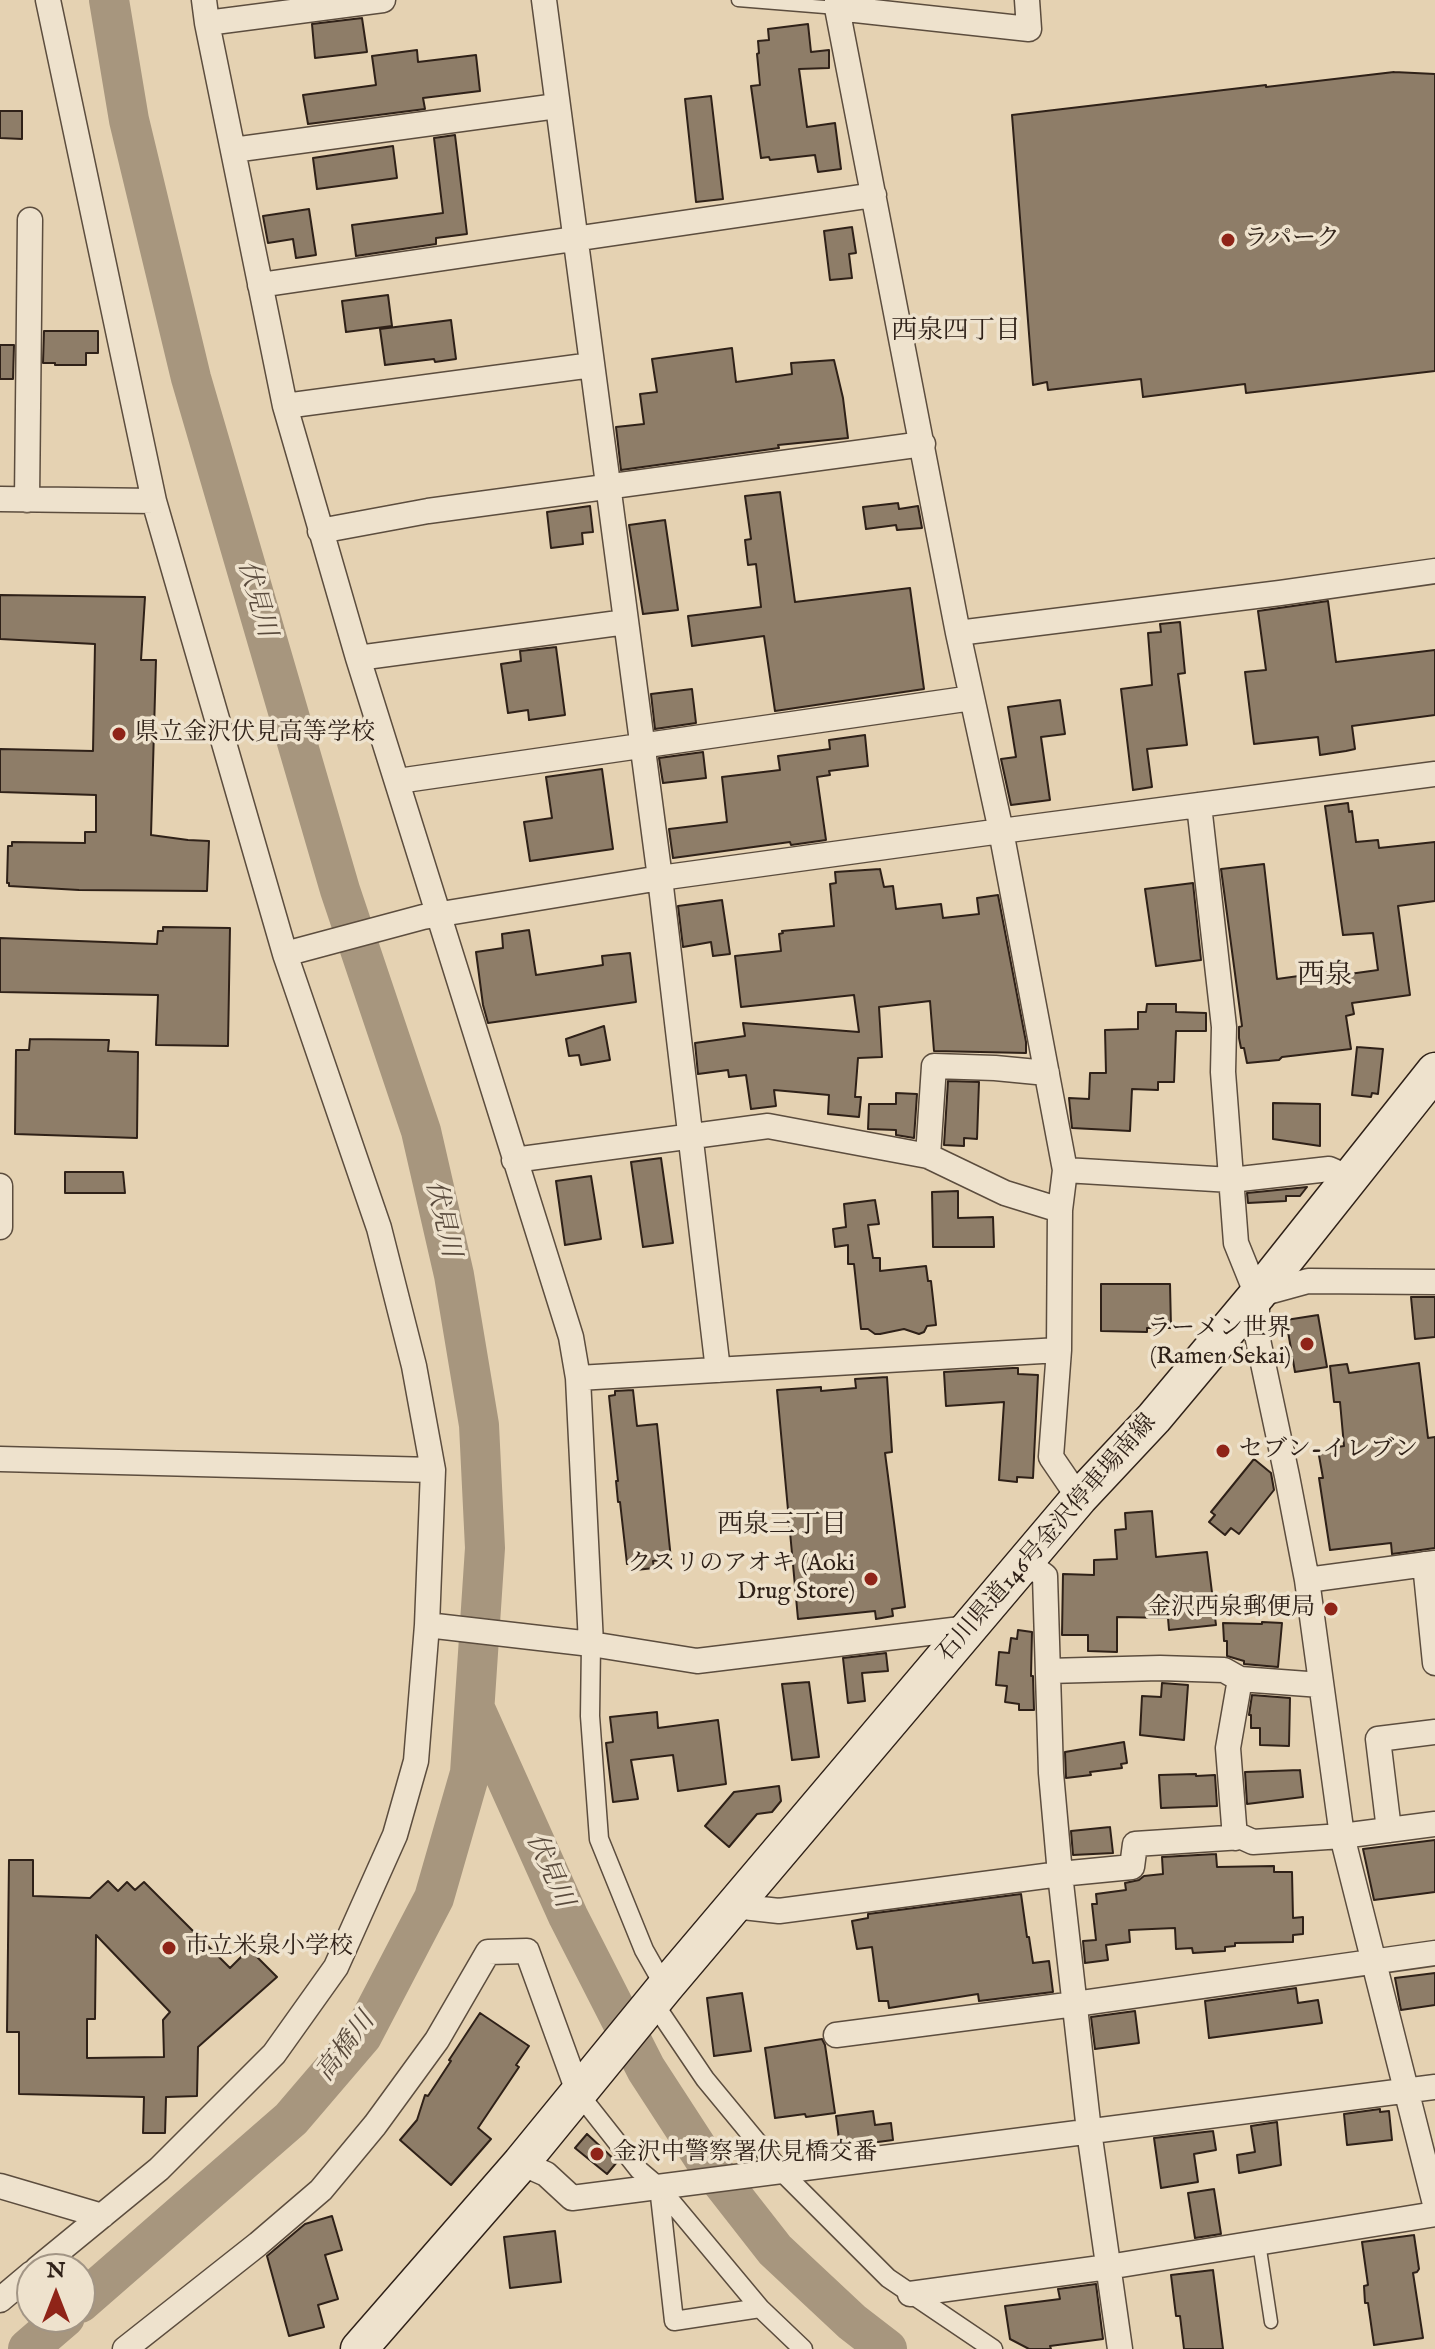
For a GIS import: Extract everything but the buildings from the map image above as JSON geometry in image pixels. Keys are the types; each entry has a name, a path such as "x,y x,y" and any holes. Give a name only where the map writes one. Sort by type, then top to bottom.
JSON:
{"main road":[{"name":"石川県道146号金沢停車場南線","path":"579,2094 659,1994 1025,1561 1154,1418 1257,1295 1435,1071"},
{"path":"359,2349 579,2094"}],"street":[{"path":"48,0 154,501 379,1228 414,1366 433,1470 434,1626 416,1761 395,1835 336,1967 274,2054 159,2169 57,2253"},
{"path":"383,0 206,12 285,406 358,658 398,781 431,915 571,1337 578,1378 590,1716 599,1839 659,1994 705,2079 781,2171 888,2278 993,2349"},
{"path":"544,0 660,878 718,1370"},
{"path":"1027,0 1029,29 837,4 1065,1170 1060,1210 1059,1350 1051,1457 1079,1498"},
{"path":"233,150 557,106"},
{"path":"260,285 874,195"},
{"path":"27,500 30,220"},
{"path":"285,406 592,365"},
{"path":"320,531 428,511 923,444"},
{"path":"0,499 154,501"},
{"path":"958,633 1435,571"},
{"path":"358,658 626,622"},
{"path":"398,781 972,698"},
{"path":"292,953 431,915 660,878 1435,774"},
{"path":"1199,805 1224,1027 1223,1072 1236,1243 1257,1295 1257,1335 1307,1580 1342,1836 1435,2204"},
{"path":"928,1156 934,1066 1047,1073"},
{"path":"514,1160 768,1126 928,1156 1005,1193 1060,1210"},
{"path":"1065,1170 1231,1180 1329,1169 1350,1178"},
{"path":"0,1186 0,1227"},
{"path":"1257,1295 1308,1281 1435,1282"},
{"path":"578,1378 1059,1350"},
{"path":"0,1459 433,1470"},
{"path":"1025,1561 1045,1576 1051,1773 1060,1874 1089,2131 1120,2349"},
{"path":"1307,1580 1430,1564 1435,1663"},
{"path":"434,1626 587,1643 697,1661 969,1628"},
{"path":"1048,1671 1224,1670 1240,1679 1321,1685"},
{"path":"1235,1838 1228,1748 1240,1679"},
{"path":"1389,1830 1378,1739 1435,1732"},
{"path":"734,1906 779,1911 1132,1867 1135,1844 1242,1837 1253,1842 1342,1836 1435,1824"},
{"path":"125,2349 321,2190 375,2125 437,2040 488,1952 527,1951 579,2094 639,2170 666,2187 760,2308 803,2349"},
{"path":"836,2035 1435,1953"},
{"path":"521,2163 546,2174 572,2198 1435,2087"},
{"path":"0,2186 102,2216"},
{"path":"666,2187 674,2321 760,2308"},
{"path":"910,2294 1108,2267 1435,2214"},
{"path":"0,2300 16,2286"}],"lane":[{"path":"738,0 837,4"},
{"path":"1259,2243 1271,2322"}],"waterway":[{"name":"伏見川","path":"96,2289 291,2119 362,2036 434,1898 470,1773 485,1548 479,1425 454,1275 421,1131 340,890 191,378 129,120 109,0"},
{"name":"伏見川","path":"476,1711 568,1916 646,2069 707,2163 775,2250 852,2322 887,2349"},
{"name":"高橋川","path":"28,2349 46,2333"}],"place":[{"name":"ラパーク","path":"1228,240"},
{"name":"県立金沢伏見高等学校","path":"119,734"},
{"name":"ラーメン世界 (Ramen Sekai)","path":"1307,1344"},
{"name":"セブン-イレブン","path":"1223,1451"},
{"name":"クスリのアオキ (Aoki Drug Store)","path":"871,1579"},
{"name":"金沢西泉郵便局","path":"1331,1609"},
{"name":"市立米泉小学校","path":"169,1948"},
{"name":"金沢中警察署伏見橋交番","path":"597,2154"}],"district":[{"name":"西泉四丁目","path":"956,333"},
{"name":"西泉","path":"1325,977"},
{"name":"西泉三丁目","path":"782,1527"}]}
